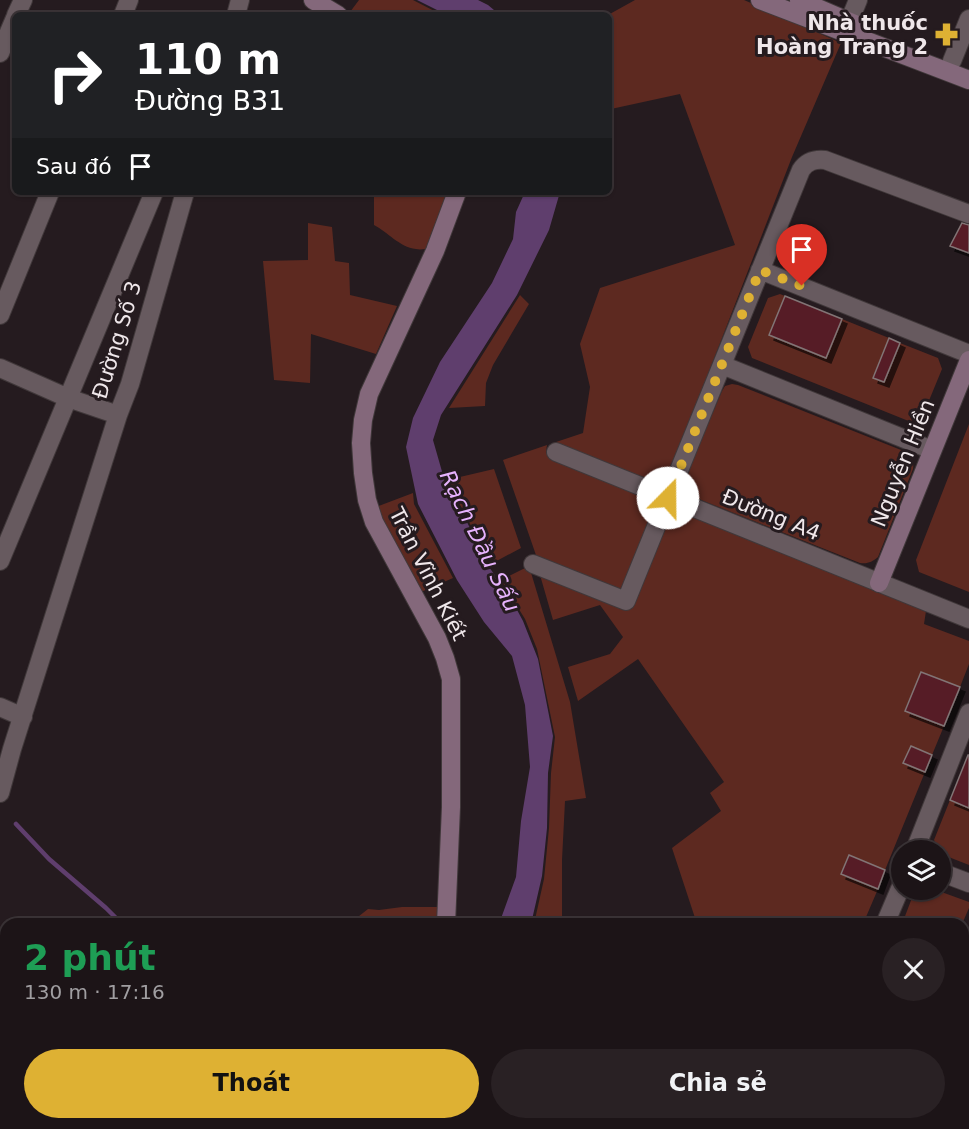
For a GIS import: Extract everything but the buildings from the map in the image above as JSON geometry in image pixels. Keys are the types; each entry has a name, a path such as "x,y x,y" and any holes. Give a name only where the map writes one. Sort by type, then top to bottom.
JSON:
{"street":[{"path":"313,0 333,12"},
{"path":"760,0 969,80"},
{"path":"799,0 849,22 969,68"},
{"path":"849,22 858,0"},
{"path":"952,61 969,19"},
{"path":"0,53 12,25"},
{"path":"533,564 626,601 804,165 817,159 825,160 969,214"},
{"path":"0,315 49,195"},
{"path":"0,561 153,195"},
{"name":"Đường Số 3","path":"0,368 69,398 118,415 130,384 184,195"},
{"name":"Trần Vĩnh Kiết","path":"447,918 452,807 451,679 437,638 374,522 367,500 361,443 369,394 435,251 456,195"},
{"path":"760,270 969,354"},
{"name":"Nguyễn Hiền","path":"879,583 969,360"},
{"path":"722,364 932,450"},
{"path":"0,793 6,744 23,717 118,415"},
{"name":"Đường A4","path":"556,452 969,619"},
{"path":"0,707 23,717"},
{"path":"920,840 962,750 969,713"},
{"path":"951,876 969,883"},
{"path":"888,918 895,900"}],"shaded area":[{"path":"359,0 413,0 436,12 350,12"},
{"path":"417,0 478,0 496,12 441,12"},
{"path":"635,0 744,0 841,43 792,157 664,488 553,443 583,433 590,387 580,344 600,288 735,245 680,94 612,109 612,13"},
{"path":"374,195 447,195 430,248 410,248 374,225"},
{"name":"Rạch Đầu Sấu","path":"524,195 559,195 549,230 517,295 441,415 433,440 445,482 489,567 509,595 523,621 538,659 553,736 548,773 547,828 542,876 532,918 501,918 516,877 521,821 530,767 525,705 512,656 484,622 457,580 418,504 406,447 413,418 440,362 492,283 513,239 516,212"},
{"path":"308,223 332,227 335,261 349,263 350,295 397,306 376,354 311,334 310,383 274,380 263,261 308,260"},
{"path":"780,294 785,296 769,335 842,319 889,338 873,377 884,382 900,343 938,358 942,369 921,420 911,422 752,358 748,347 768,298"},
{"path":"520,295 529,304 493,365 486,383 485,406 449,408"},
{"path":"732,384 906,452 910,456 913,469 878,557 870,562 860,563 689,494 684,480 722,391 725,386"},
{"path":"969,424 969,592 919,572 916,560"},
{"path":"547,445 546,452 658,501 623,593 537,558 503,460"},
{"path":"494,469 521,548 491,564 447,480"},
{"path":"413,493 414,504 453,578 421,592 376,507"},
{"path":"672,508 926,611 924,624 969,641 969,664 960,687 921,672 917,681 948,715 909,700 905,710 944,726 932,755 911,747 904,763 925,772 897,840 891,840 891,855 885,870 849,855 841,873 878,889 866,918 695,918 672,848 721,811 710,793 724,782 638,659 578,701 568,667 610,654 623,637 600,605 553,620 540,575 629,609"},
{"path":"529,566 570,702 586,798 565,801 562,918 535,918 544,879 555,737 537,649 525,619 501,580"},
{"path":"950,800 969,808 969,865 951,858 951,840 934,840"},
{"path":"951,895 969,902 965,918 904,918 911,900 951,900"},
{"path":"402,907 442,907 440,918 357,918 368,909"}],"waterway":[{"path":"16,824 49,859 116,918"}],"place":[{"name":"Nhà thuốc Hoàng Trang 2","path":"946,35"}],"route":[{"path":"668,498 760,270 802,286"}]}
